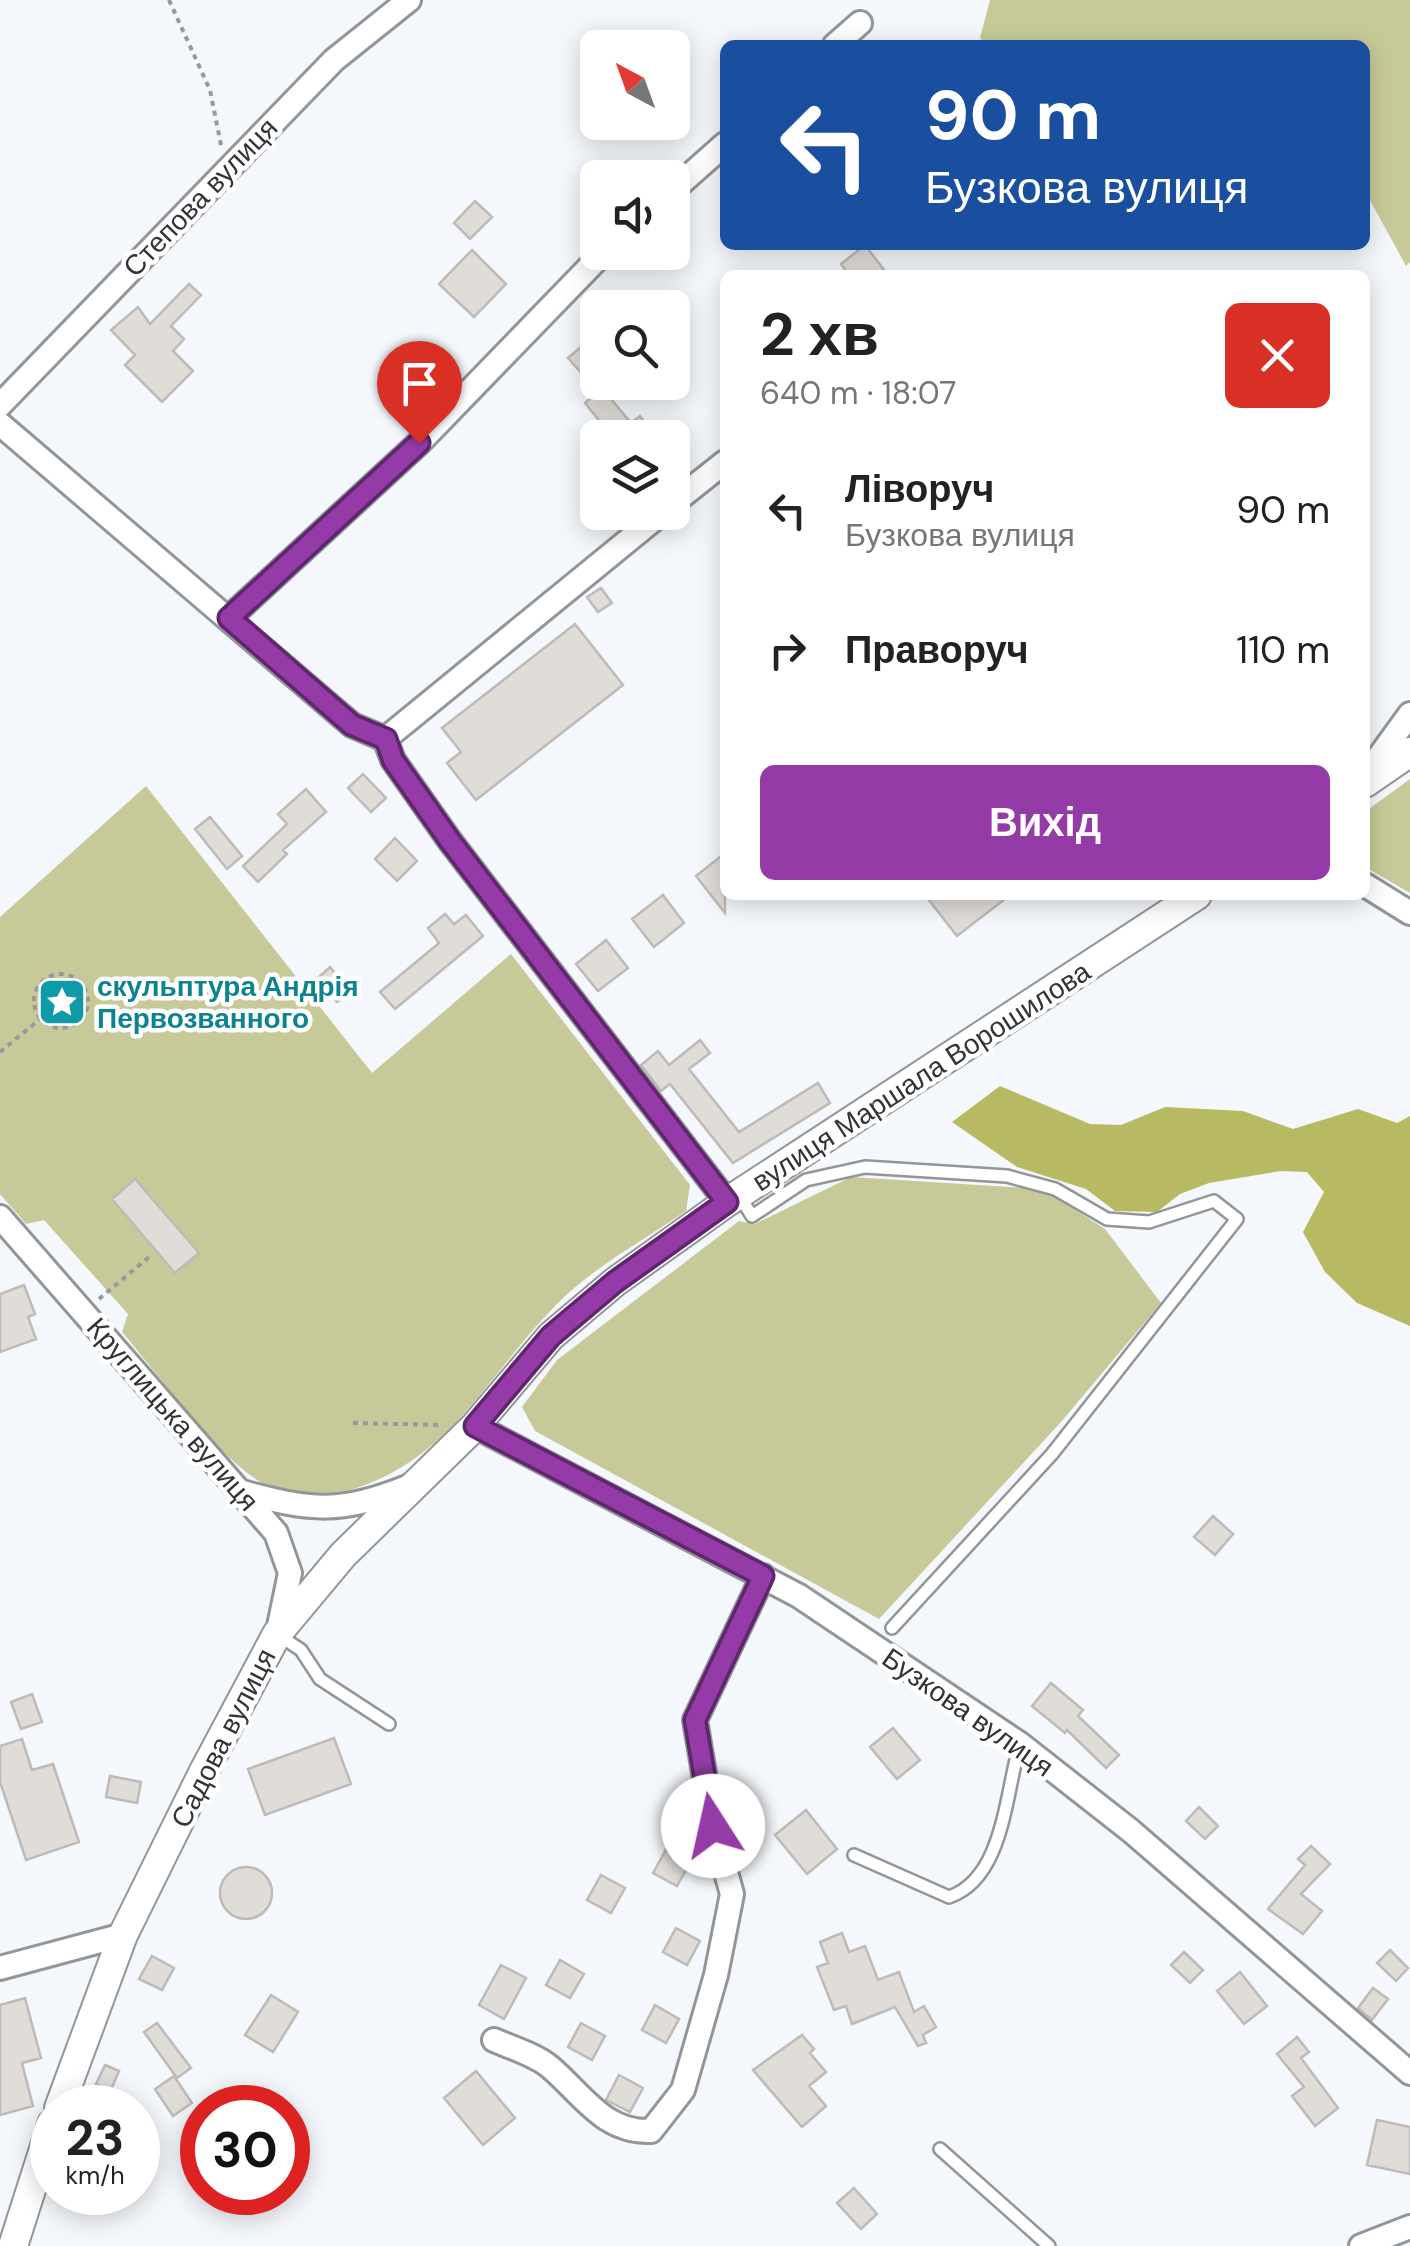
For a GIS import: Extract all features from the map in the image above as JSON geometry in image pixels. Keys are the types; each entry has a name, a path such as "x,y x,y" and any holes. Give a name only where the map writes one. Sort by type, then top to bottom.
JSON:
{"street":[{"name":"Степова вулиця","path":"0,406 334,60 409,0"},
{"path":"841,40 860,23"},
{"path":"690,175 720,148"},
{"path":"229,618 419,443 587,270"},
{"path":"0,424 352,725 386,739 393,760 450,841 733,1199"},
{"path":"690,490 720,466"},
{"path":"386,739 640,530"},
{"path":"1370,773 1410,714"},
{"path":"1370,777 1410,752"},
{"path":"1370,888 1410,913"},
{"name":"вулиця Маршала Ворошилова","path":"475,1426 551,1336 615,1282 733,1199 1189,900"},
{"name":"Круглицька вулиця","path":"0,1217 276,1533 290,1574 277,1634"},
{"name":"Садова вулиця","path":"68,2085 123,1935 277,1634 343,1555 475,1426"},
{"name":"Бузкова вулиця","path":"475,1426 763,1576 1020,1744 1131,1831 1410,2074"},
{"path":"242,1492 308,1510 369,1500 418,1482"},
{"path":"494,2040 547,2064 602,2118 629,2132 651,2132 683,2090 716,1975 732,1894 713,1826 695,1720 763,1576"},
{"path":"0,1968 123,1935"},
{"path":"14,2246 30,2195"},
{"path":"1361,2246 1410,2227"}],"lane":[{"path":"733,1199 752,1216 806,1180 865,1166 1007,1176 1055,1189 1108,1220 1149,1222 1214,1201 1237,1220 1052,1454 892,1628"},
{"path":"277,1634 301,1650 320,1679 389,1724"},
{"path":"854,1855 950,1897 976,1885 989,1862 1020,1744"},
{"path":"940,2149 1048,2246"}],"path":[{"path":"169,0 210,90 225,170"},
{"path":"60,974 78,980 88,1006 79,1022 62,1029 41,1019 34,997 43,980 60,974"},
{"path":"0,1052 56,1006"},
{"path":"84,1312 149,1257"},
{"path":"353,1423 475,1426"}],"green space":[{"path":"990,0 1410,0 1410,262 1406,266 1370,200 1370,40 980,38"},
{"path":"1410,779 1410,893 1370,870 1370,808"},
{"path":"146,786 372,1073 511,954 690,1185 686,1211 570,1291 438,1440 379,1479 343,1492 322,1496 291,1494 271,1488 244,1470 188,1413 122,1332 128,1314 44,1220 26,1224 0,1194 0,917"},
{"path":"1000,1086 1090,1124 1121,1125 1165,1107 1243,1111 1293,1129 1358,1109 1397,1123 1410,1116 1410,1326 1357,1303 1325,1272 1303,1232 1324,1192 1307,1172 1281,1171 1209,1183 1180,1194 1157,1212 1115,1211 1086,1189 1017,1167 952,1122"},
{"path":"851,1177 1042,1189 1105,1229 1161,1303 1061,1422 879,1619 535,1431 522,1407 557,1360 739,1221 755,1224"}],"building":[{"path":"475,201 492,217 470,239 454,223"},
{"path":"472,250 506,284 474,317 439,284"},
{"path":"859,250 869,250 884,270 845,270 841,264"},
{"path":"189,284 201,295 171,326 184,339 173,351 193,371 162,402 125,365 135,355 111,330 138,307 150,324"},
{"path":"580,348 580,372 568,358"},
{"path":"612,400 629,420 599,420 585,403"},
{"path":"601,588 612,603 598,612 587,597"},
{"path":"575,624 623,685 476,800 447,763 461,752 442,728"},
{"path":"363,774 386,798 371,812 348,788"},
{"path":"306,789 326,812 283,850 287,854 258,882 243,866 287,824 278,814"},
{"path":"210,817 242,856 227,869 195,829"},
{"path":"395,838 417,861 397,881 375,859"},
{"path":"720,857 720,900 725,900 725,913 696,876"},
{"path":"663,895 684,923 654,947 632,919"},
{"path":"929,900 1004,900 957,936"},
{"path":"445,914 454,924 466,915 483,936 395,1009 380,992 439,943 428,928"},
{"path":"606,940 628,968 598,991 576,964"},
{"path":"330,967 350,992 337,1002 318,978"},
{"path":"700,1040 710,1053 689,1069 739,1132 818,1083 830,1103 733,1163 670,1084 661,1091 641,1065 658,1051 669,1065"},
{"path":"135,1179 199,1253 175,1273 112,1199"},
{"path":"24,1285 35,1314 28,1317 36,1339 0,1352 0,1294"},
{"path":"1213,1516 1233,1534 1215,1555 1194,1537"},
{"path":"1051,1683 1083,1710 1078,1716 1119,1755 1106,1768 1067,1730 1065,1733 1032,1706"},
{"path":"32,1694 42,1722 21,1729 11,1702"},
{"path":"893,1728 920,1760 897,1779 870,1747"},
{"path":"334,1738 351,1784 265,1815 248,1769"},
{"path":"22,1739 32,1770 53,1764 79,1842 26,1860 0,1782 0,1746"},
{"path":"110,1776 141,1782 137,1803 106,1797"},
{"path":"1199,1807 1218,1826 1205,1839 1186,1821"},
{"path":"806,1810 837,1849 807,1874 775,1835"},
{"path":"1311,1846 1330,1864 1301,1894 1322,1911 1303,1934 1268,1909 1305,1865 1298,1859"},
{"path":"667,1848 691,1861 677,1886 653,1873"},
{"path":"246,1867 264,1875 272,1893 264,1911 246,1919 228,1911 220,1893 228,1875"},
{"path":"601,1875 625,1888 611,1913 587,1900"},
{"path":"676,1928 700,1941 687,1965 663,1952"},
{"path":"842,1933 849,1952 865,1946 878,1980 899,1972 914,2012 924,2006 936,2027 923,2035 926,2043 918,2046 895,2007 852,2024 846,2006 834,2010 817,1967 828,1963 820,1942"},
{"path":"1390,1950 1408,1968 1396,1981 1377,1963"},
{"path":"1184,1952 1203,1970 1190,1983 1171,1965"},
{"path":"152,1956 174,1968 162,1990 139,1979"},
{"path":"560,1960 584,1974 570,1998 546,1985"},
{"path":"501,1965 526,1978 504,2019 479,2005"},
{"path":"1240,1972 1267,2006 1244,2024 1217,1991"},
{"path":"1373,1988 1388,1999 1372,2020 1358,2008"},
{"path":"271,1995 298,2012 273,2052 245,2035"},
{"path":"25,1998 41,2058 22,2063 30,2107 0,2115 0,2005"},
{"path":"655,2005 679,2019 666,2043 642,2030"},
{"path":"157,2023 191,2068 177,2078 144,2032"},
{"path":"581,2023 605,2036 592,2060 568,2047"},
{"path":"802,2035 814,2049 810,2053 826,2072 809,2086 826,2106 802,2127 753,2070"},
{"path":"1297,2037 1309,2052 1301,2058 1338,2108 1315,2126 1292,2096 1304,2087 1277,2054"},
{"path":"105,2065 119,2071 113,2085 96,2084"},
{"path":"476,2071 515,2118 483,2145 444,2098"},
{"path":"619,2075 643,2088 630,2112 606,2100"},
{"path":"174,2076 180,2085 180,2111 173,2116 160,2096 160,2086"},
{"path":"1377,2120 1410,2127 1410,2174 1367,2165"},
{"path":"854,2188 877,2214 861,2229 837,2203"}],"place":[{"name":"скульптура Андрія Первозванного","path":"62,1002"}],"route":[{"path":"419,443 229,618 352,725 386,739 393,760 450,841 727,1202 615,1282 551,1336 475,1426 763,1576 695,1720 713,1826"}]}
